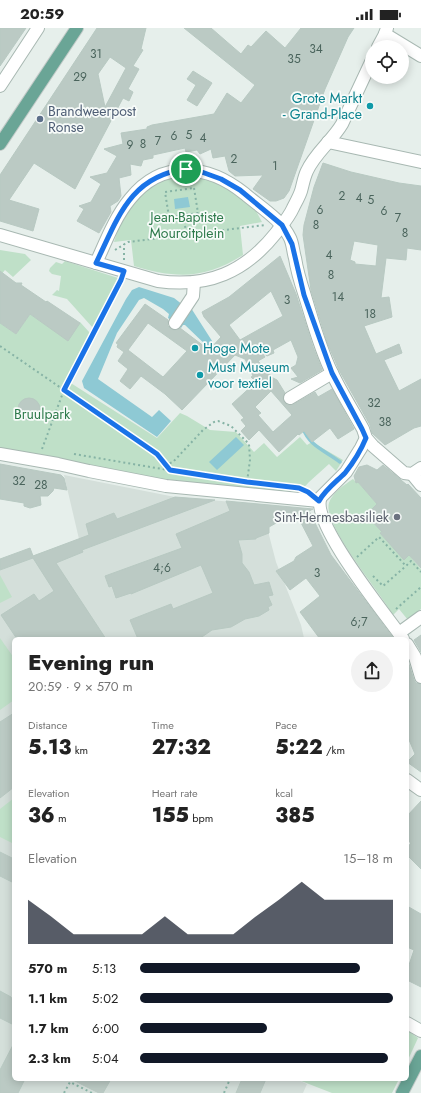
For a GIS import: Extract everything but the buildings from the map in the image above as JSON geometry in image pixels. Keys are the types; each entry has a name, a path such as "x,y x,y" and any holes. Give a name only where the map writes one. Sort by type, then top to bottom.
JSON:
{"main road":[{"path":"0,144 77,28"},
{"path":"409,1079 421,1056"},
{"path":"402,1093 408,1081"}],"street":[{"path":"0,86 38,28"},
{"path":"382,40 386,31 421,56"},
{"path":"0,235 158,281 181,283 194,282 220,276 243,265 261,250 282,225 292,210 300,193 307,170 315,157 342,124 365,75"},
{"path":"328,142 421,162"},
{"path":"96,263 130,198 154,178 174,171 186,169 199,171 221,179 240,190 282,225 292,244 304,295 332,373 359,422 366,438 400,470 407,474 416,471 421,485"},
{"path":"175,323 193,296 194,282"},
{"path":"290,398 332,373"},
{"path":"366,438 346,472 325,492 319,501 323,519 348,564 401,636 421,617"},
{"path":"0,454 166,486 319,501"},
{"path":"409,647 415,657 421,677"},
{"path":"409,781 421,790"},
{"path":"409,1024 421,1031"}],"path":[{"path":"194,188 198,213 184,216 169,217 165,192 194,188"},
{"path":"184,216 186,234"},
{"path":"112,251 128,242 257,225 282,225"},
{"path":"35,448 42,449 64,390 121,280 124,271 124,244"},
{"path":"0,346 157,454 170,470"},
{"path":"165,465 173,462 203,430 214,422 218,421 231,426 249,444 250,455 247,482"},
{"path":"72,454 224,479"},
{"path":"348,564 379,537 406,566"},
{"path":"370,574 383,586 411,561 421,572"},
{"path":"387,615 421,587"},
{"path":"224,1093 229,1081"},
{"path":"64,1093 70,1082 92,1093"}],"shaded area":[{"path":"64,475 175,497 267,505 269,535 276,562 301,625 304,637 12,637 12,1081 300,1081 307,1084 303,1093 0,1093 0,570 32,556 79,539"}],"green space":[{"name":"Jean-Baptiste Mouroitplein","path":"180,176 204,178 227,188 248,203 256,211 262,222 240,226 243,255 216,269 177,275 134,266 131,240 114,242 125,216 142,194 149,188 162,180"},
{"path":"0,250 25,254 31,260 13,277 5,270 0,276"},
{"path":"65,261 118,278 93,328 67,299 52,295 57,290 59,291 61,276 52,274 49,271 50,268 56,262 62,264"},
{"name":"Bruulpark","path":"30,314 68,340 80,322 90,333 66,380 157,438 180,413 210,430 236,432 254,452 264,443 277,457 300,437 307,445 312,442 343,460 336,471 329,464 298,494 163,479 0,450 0,323 16,334"},
{"path":"353,479 358,482 377,504 370,511 374,515 370,519 382,532 380,533 404,559 409,555 421,569 421,609 408,620 399,609 393,615 354,559 334,526 329,513 329,503 342,487"},
{"path":"0,575 12,597 0,603"},
{"path":"0,638 12,655 12,701 0,710"},
{"path":"12,800 12,843 0,837 0,809"},
{"path":"409,1031 418,1038 409,1058"},
{"path":"301,1081 398,1081 392,1093 332,1093"}],"water":[{"path":"188,197 190,207 175,209 174,199"},
{"path":"139,287 174,298 183,305 191,308 214,344 210,349 185,325 181,328 168,318 169,314 163,309 144,298 139,300 117,333 98,379 152,417 159,410 171,421 157,437 84,388 82,381 126,299 132,290"},
{"path":"236,437 244,445 217,470 209,462"}],"waterway":[{"path":"303,428 309,439 318,448 340,462"}],"place":[{"name":"Grote Markt - Grand-Place","path":"370,106"},
{"name":"Brandweerpost Ronse","path":"40,119"},
{"name":"Hoge Mote","path":"195,348"},
{"name":"Must Museum voor textiel","path":"200,375"},
{"name":"Sint-Hermesbasiliek","path":"397,517"}],"route":[{"path":"186,169 210,174 240,190 282,225 290,238 299,279 320,343 332,373 366,438 346,472 325,492 319,501 308,492 299,488 247,482 170,470 157,454 64,390 121,280 124,271 96,263 124,207 130,198 154,178 174,171 186,169"}]}
